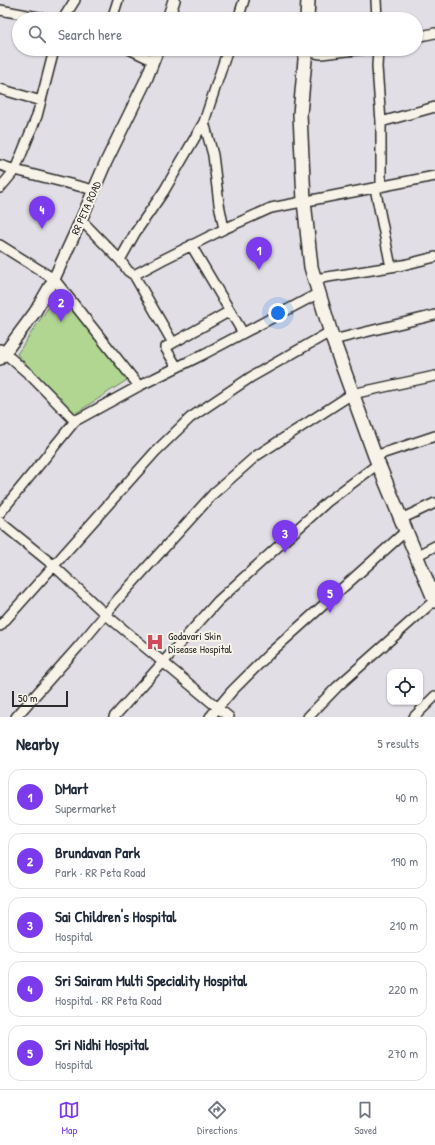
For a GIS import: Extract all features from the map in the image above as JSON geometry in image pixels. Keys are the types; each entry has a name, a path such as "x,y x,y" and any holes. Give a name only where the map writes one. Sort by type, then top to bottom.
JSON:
{"main road":[{"path":"307,12 308,0"},
{"path":"302,56 300,114 304,201 311,267 332,336 352,394 377,460 435,600"}],"street":[{"path":"67,12 75,0"},
{"path":"114,12 118,0"},
{"path":"171,12 174,0"},
{"path":"240,12 244,0"},
{"path":"376,0 377,12"},
{"path":"0,10 12,12"},
{"path":"423,36 435,33"},
{"path":"0,188 15,170 37,116 52,56"},
{"path":"144,56 154,61"},
{"name":"RR PETA ROAD","path":"2,354 35,312 54,279 156,56"},
{"path":"120,260 135,233 164,191 204,122 226,56"},
{"path":"378,56 381,122 378,187 391,267"},
{"path":"0,89 41,101"},
{"path":"381,122 435,107"},
{"path":"204,122 213,155 219,204 224,229"},
{"path":"0,165 94,190"},
{"path":"134,275 191,245 271,208 435,176"},
{"path":"81,220 120,260 128,271 134,275 173,342"},
{"path":"0,245 54,279 139,386"},
{"path":"191,245 243,333"},
{"path":"315,279 391,267 435,257"},
{"path":"0,513 75,421 139,386 177,368 319,293"},
{"path":"177,368 166,347 230,311"},
{"path":"0,626 155,452 190,418 251,377 332,336 435,315"},
{"path":"2,354 31,376 75,421"},
{"path":"16,717 105,614 214,493 263,451 352,394 435,376"},
{"path":"114,717 218,601 327,502 377,460 435,436"},
{"path":"210,717 246,676 404,524 435,503"},
{"path":"0,522 53,566 105,614 229,717"},
{"path":"416,556 435,546"},
{"path":"308,717 353,673 435,600"},
{"path":"414,717 435,696"}],"green space":[{"path":"60,290 127,380 73,415 17,354"}],"place":[{"name":"Sri Sairam Multi Speciality Hospital","path":"42,229"},
{"name":"DMart","path":"259,270"},
{"name":"Brundavan Park","path":"61,322"},
{"name":"Sai Children's Hospital","path":"285,553"},
{"name":"Sri Nidhi Hospital","path":"330,613"},
{"name":"Godavari Skin Disease Hospital","path":"155,642"}]}
